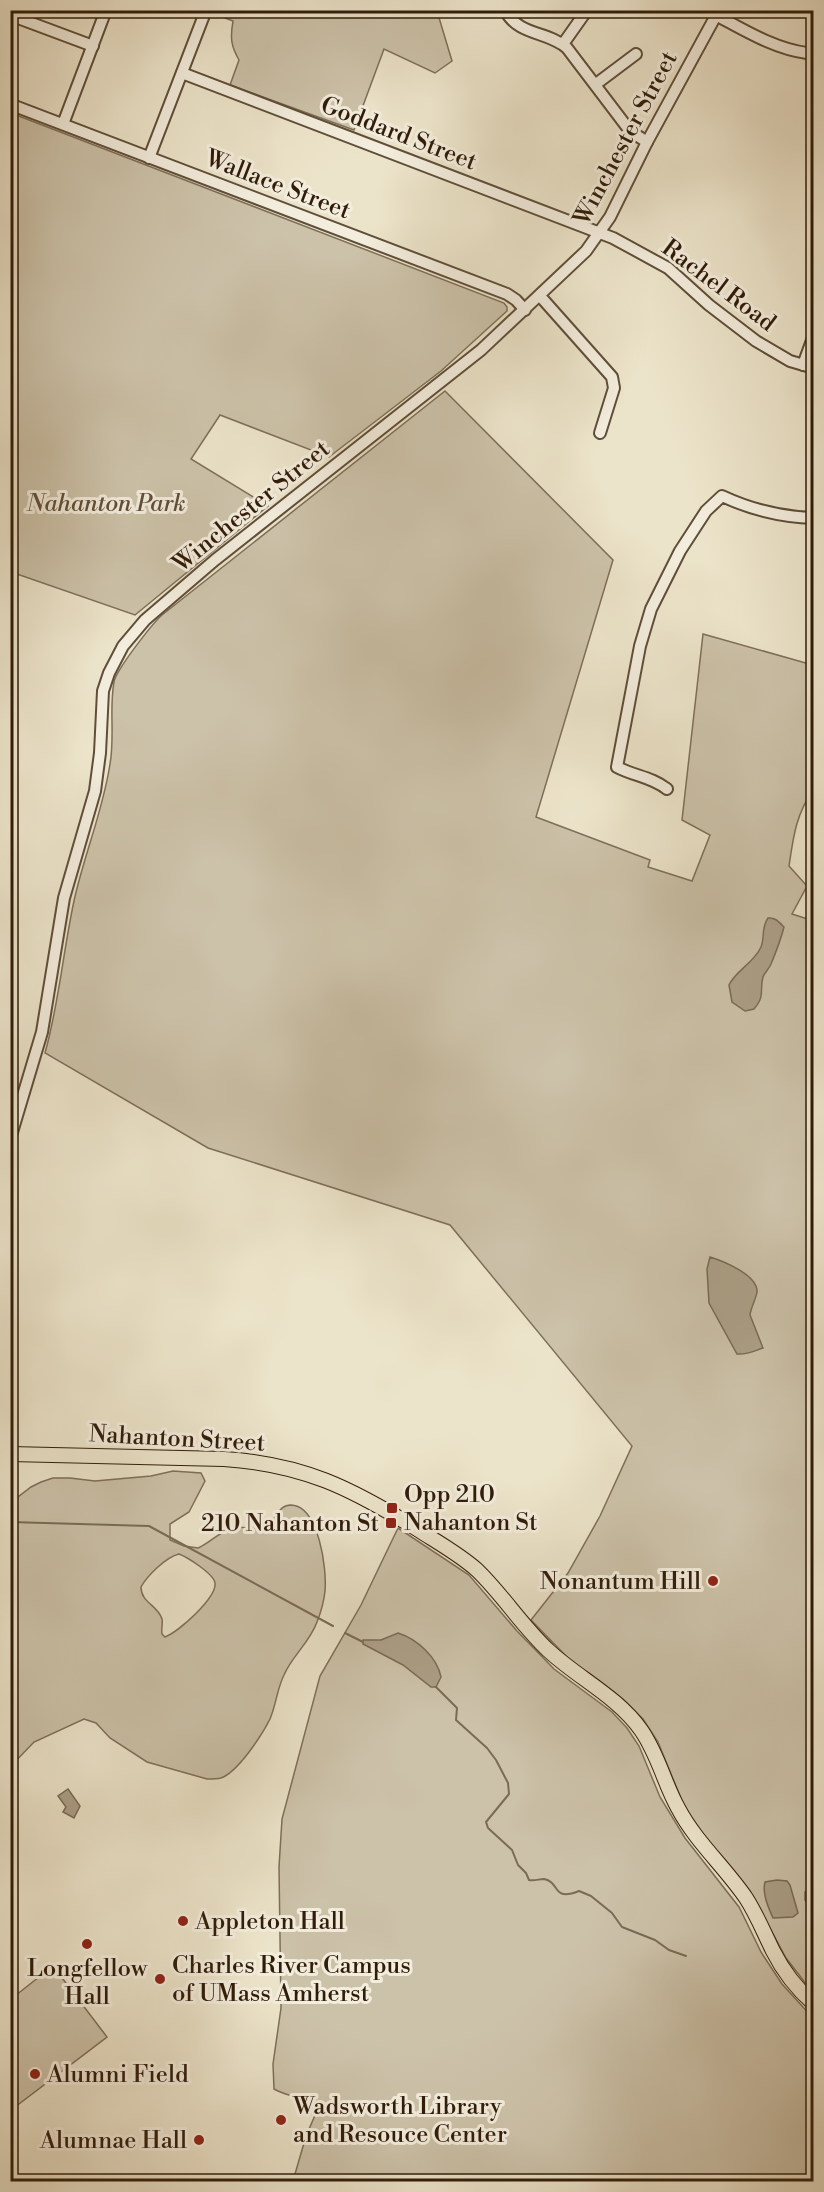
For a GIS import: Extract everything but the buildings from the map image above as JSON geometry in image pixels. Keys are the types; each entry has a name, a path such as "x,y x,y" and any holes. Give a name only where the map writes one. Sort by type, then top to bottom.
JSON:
{"main road":[{"name":"Nahanton Street","path":"10,1454 224,1460 256,1462 288,1468 318,1476 355,1492 459,1556 485,1578 528,1630 548,1650 620,1706 635,1722 648,1740 668,1789 683,1818 705,1849 746,1898 787,1974 813,2004"}],"street":[{"path":"63,124 106,10"},
{"path":"149,158 206,10"},
{"path":"505,10 512,21 525,30 563,44 572,52 630,131 647,142"},
{"path":"563,44 587,10"},
{"path":"717,13 772,43 791,51 807,53"},
{"name":"Winchester Street","path":"10,1139 42,1032 64,898 95,791 100,753 103,691 123,646 145,620 204,569 468,361 586,251 601,233 621,198 647,142 717,13"},
{"path":"10,15 93,46"},
{"path":"596,84 636,54"},
{"name":"Goddard Street","path":"182,73 601,233"},
{"name":"Wallace Street","path":"12,105 507,294 525,310"},
{"name":"Rachel Road","path":"601,233 668,268 709,305 756,341 790,362 808,366"},
{"path":"540,296 612,377 614,387 600,433"},
{"path":"808,366 813,335"},
{"path":"667,789 654,780 617,767 640,646 651,609 662,584 702,517 722,496 751,509 813,518"}],"green space":[{"path":"213,10 437,11 452,61 435,73 384,49 354,130 230,85 239,60 232,42 233,21 212,13"},
{"name":"Nahanton Park","path":"11,113 504,303 507,311 441,371 329,457 220,415 191,459 268,506 135,615 11,572"},
{"path":"445,391 613,560 536,817 650,860 648,867 692,881 710,835 682,820 703,634 813,665 813,791 799,817 789,866 807,886 792,914 814,921 813,1993 786,1958 762,1913 701,1833 685,1808 658,1742 643,1719 623,1699 567,1657 531,1620 568,1573 600,1516 632,1446 450,1225 208,1148 45,1053 74,901 107,781 116,676 143,637 162,615"},
{"path":"173,1471 201,1473 205,1481 189,1512 170,1524 170,1540 184,1546 198,1548 233,1528 263,1527 283,1507 291,1505 301,1508 315,1527 323,1554 325,1591 314,1629 287,1668 270,1719 261,1734 242,1761 221,1778 207,1779 147,1762 110,1738 96,1723 84,1719 34,1742 11,1766 10,1521 18,1497 31,1487 53,1478 95,1481 151,1476","holes":["179,1554 200,1566 210,1575 215,1583 214,1589 196,1614 179,1629 165,1637 162,1634 160,1614 144,1597 141,1587 163,1563"]},
{"path":"398,1528 469,1575 517,1631 554,1669 612,1712 627,1728 639,1746 660,1797 685,1838 739,1907 761,1952 782,1984 813,2018 813,2181 293,2181 306,2136 316,2113 303,2100 274,2089 273,2064 281,2008 279,1867 282,1819 320,1676 361,1605"},
{"name":"Alumni Field","path":"53,1966 107,2037 11,2110 11,1999"}],"shaded area":[{"path":"768,918 775,919 784,927 771,964 763,977 760,1000 754,1009 745,1011 732,1002 729,985 758,953"},
{"path":"710,1257 739,1270 756,1286 757,1292 750,1315 763,1348 737,1354 709,1303 707,1269"},
{"path":"398,1633 419,1644 431,1656 441,1677 436,1687 431,1687 403,1665 363,1644 363,1640 381,1640"},
{"path":"68,1789 80,1806 74,1818 63,1812 66,1807 58,1796"},
{"path":"787,1881 790,1885 798,1913 793,1917 773,1918 767,1905 765,1882"},
{"path":"808,1890 813,1892 813,1912 805,1900 805,1892"}],"waterway":[{"path":"10,1522 149,1526 333,1626"},
{"path":"345,1633 363,1642"},
{"path":"436,1687 457,1708 456,1720 487,1748 508,1783 509,1794 486,1822 488,1828 512,1850 518,1865 529,1880 549,1881 560,1893 570,1894 579,1891 591,1896 612,1913 622,1927 686,1956"}],"place":[{"name":"Opp 210 Nahanton St","path":"392,1508"},
{"name":"210 Nahanton St","path":"391,1523"},
{"name":"Nonantum Hill","path":"713,1581"},
{"name":"Appleton Hall","path":"183,1921"},
{"name":"Longfellow Hall","path":"87,1944"},
{"name":"Charles River Campus of UMass Amherst","path":"160,1979"},
{"name":"Alumni Field","path":"35,2074"},
{"name":"Wadsworth Library and Resouce Center","path":"281,2120"},
{"name":"Alumnae Hall","path":"199,2140"}]}
